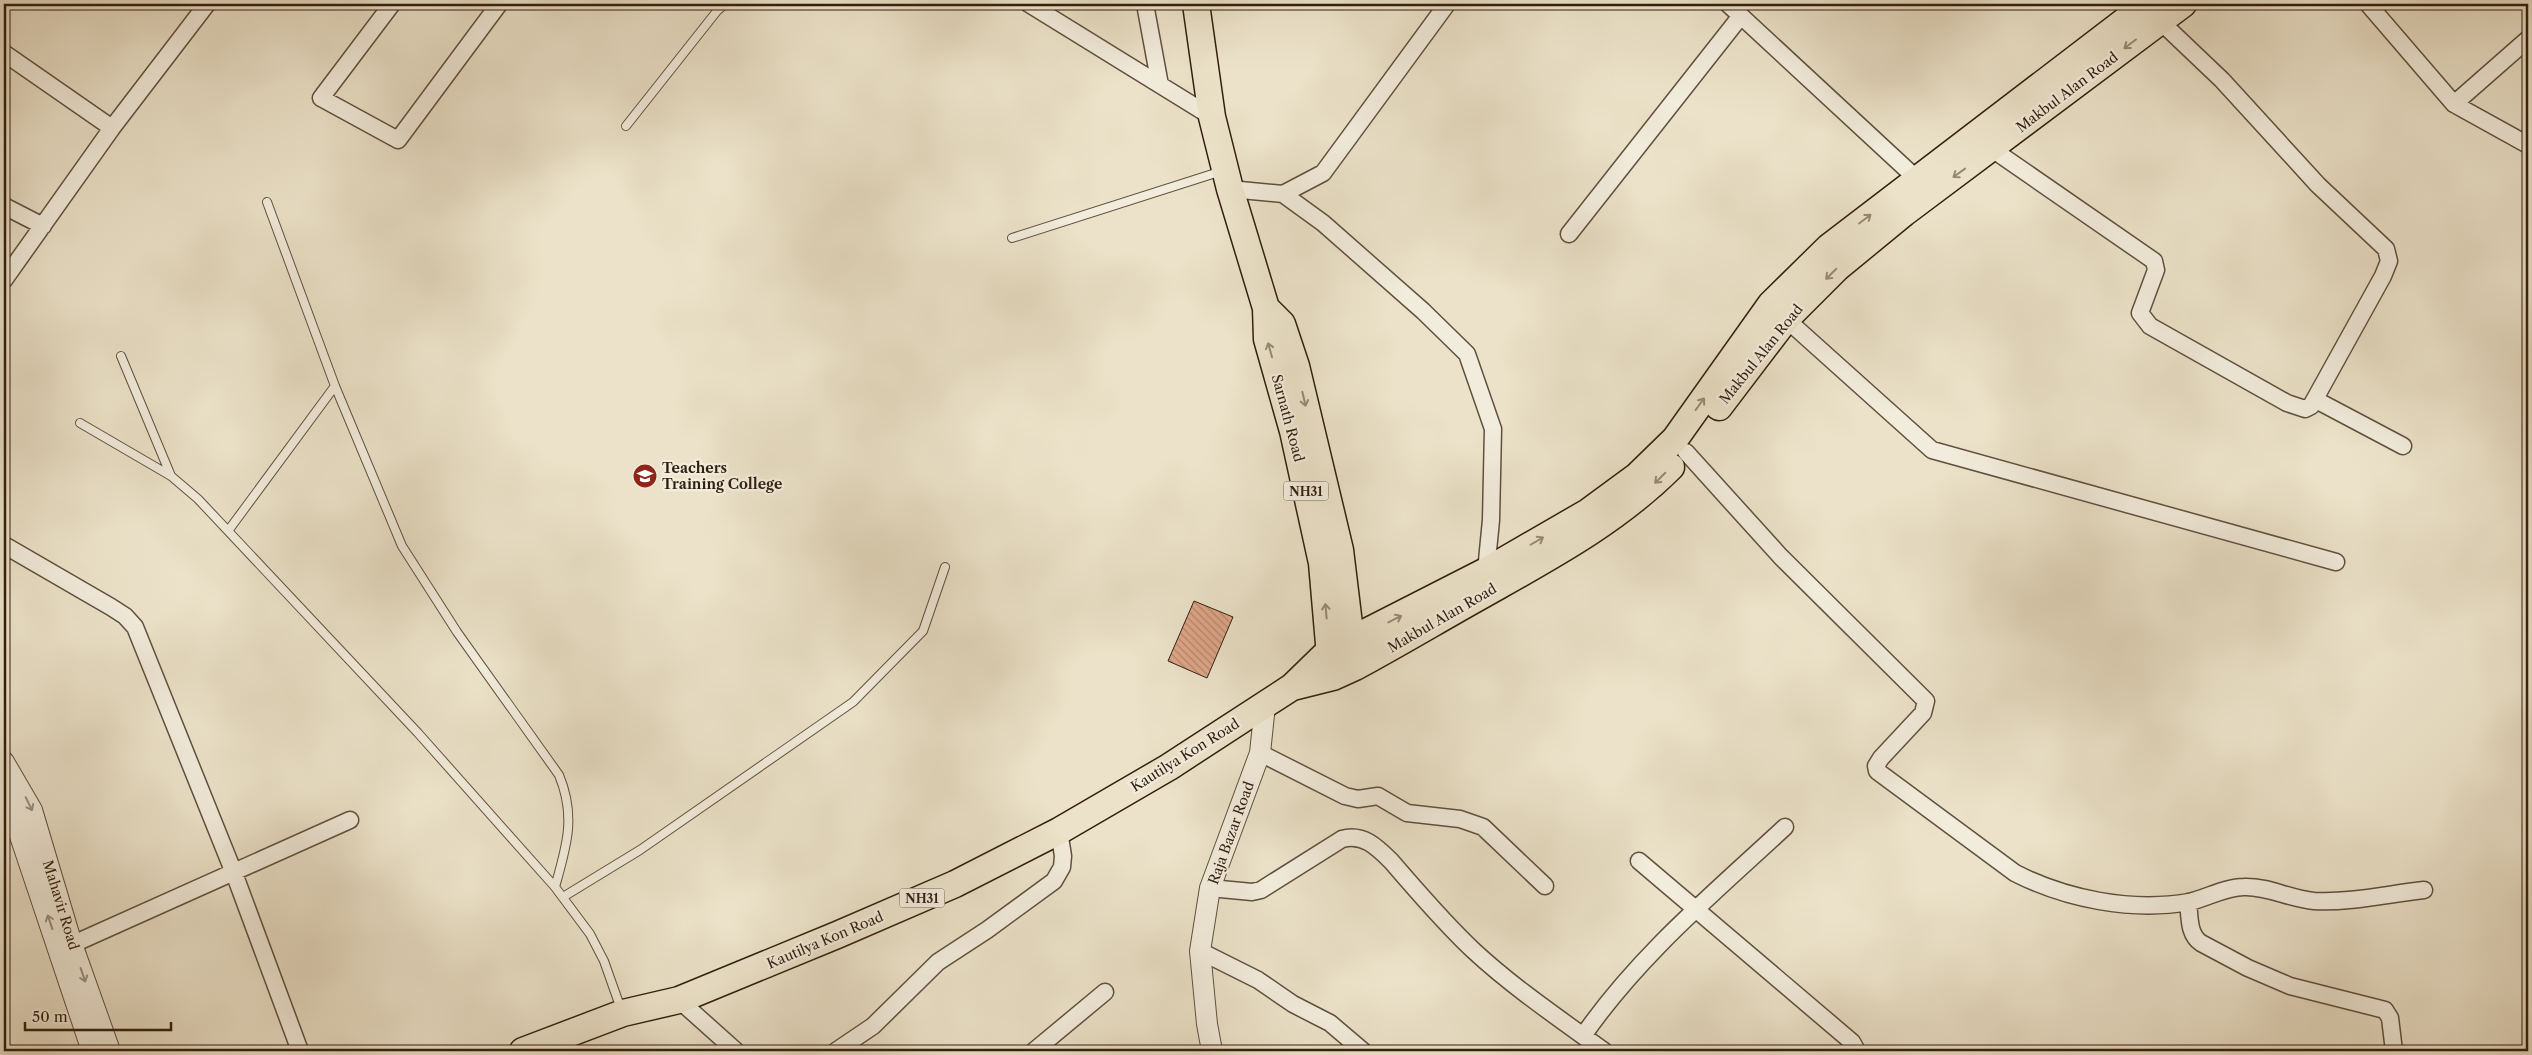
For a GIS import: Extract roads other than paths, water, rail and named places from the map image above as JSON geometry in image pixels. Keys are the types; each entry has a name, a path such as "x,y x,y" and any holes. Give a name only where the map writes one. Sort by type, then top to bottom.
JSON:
{"highway":[{"name":"Sarnath Road","path":"1196,4 1212,117 1266,308 1267,339 1293,431 1342,659"},
{"name":"Makbul Alan Road","path":"1342,659 1486,571 1588,512 1637,476 1675,439 1771,304 1828,247 1917,179 2154,12 2183,4"},
{"name":"Makbul Alan Road","path":"1342,659 1601,526 1645,493 1686,452 1786,319 1837,268 1904,213 1992,149 2154,12"},
{"name":"Kautilya Kon Road","path":"524,1051 623,1014 679,1000 837,936 955,884 1058,830 1169,766 1292,687 1342,659"}],"street":[{"path":"4,280 112,128 207,4"},
{"path":"392,4 320,98 398,140 499,4"},
{"path":"1029,4 1212,117"},
{"path":"1145,4 1160,85"},
{"path":"1283,194 1322,173 1447,4"},
{"path":"1728,4 1917,179"},
{"path":"2368,4 2454,104 2528,145"},
{"path":"1992,149 2154,261 2156,270 2140,313 2144,322 2287,403 2305,408 2316,400 2383,276 2389,261 2386,249 2318,185 2222,80 2154,12"},
{"path":"1569,234 1740,17"},
{"path":"2454,104 2528,39"},
{"path":"4,53 112,128"},
{"path":"1228,179 1283,194 1323,223 1423,310 1467,354 1494,429 1491,520 1486,571"},
{"path":"4,206 43,226"},
{"path":"1786,319 1932,450 2336,562"},
{"path":"2316,400 2403,446"},
{"path":"1686,452 1780,556 1926,701 1923,713 1878,762 1877,770 1881,775 2015,873 2038,885 2071,895 2146,904 2188,902 2239,887 2263,889 2316,901 2424,890"},
{"path":"4,544 111,607 125,616 135,627 234,873 300,1051"},
{"name":"Raja Bazar Road","path":"1212,1051 1207,1024 1200,951 1210,888 1260,753 1265,705"},
{"path":"1260,753 1352,798 1378,796 1407,814 1460,818 1476,823 1494,836 1545,886"},
{"name":"Mahavir Road","path":"4,762 32,810 36,853"},
{"path":"4,793 36,853 66,947 92,1051"},
{"path":"66,947 350,820"},
{"path":"1583,1036 1622,983 1696,909 1785,827"},
{"path":"836,1051 873,1026 938,962 987,930 1054,881 1062,867 1058,830"},
{"path":"1210,888 1252,892 1261,890 1342,839 1353,836 1362,838 1383,853 1441,919 1476,952 1542,1006 1604,1051"},
{"path":"1639,860 1852,1042 1857,1051"},
{"path":"2188,902 2191,931 2201,943 2248,968 2290,986 2385,1010 2390,1018 2394,1051"},
{"name":"Mahavir Road","path":"66,947 110,1051"},
{"path":"1200,951 1258,980 1293,1004 1330,1023 1363,1051"},
{"path":"1034,1051 1106,992"},
{"path":"679,1000 736,1051"}],"lane":[{"path":"626,126 716,10 724,4"},
{"path":"1012,238 1228,179"},
{"path":"267,202 335,386 402,546 457,632 559,775 567,794 570,819 567,846 555,887"},
{"path":"121,356 171,476"},
{"path":"228,531 335,386"},
{"path":"80,423 171,476 198,499 418,733 555,887 590,934 604,961 623,1014"},
{"path":"563,897 640,850 853,702 923,631 945,567"}],"place":[{"name":"Teachers Training College","path":"645,476"}]}
